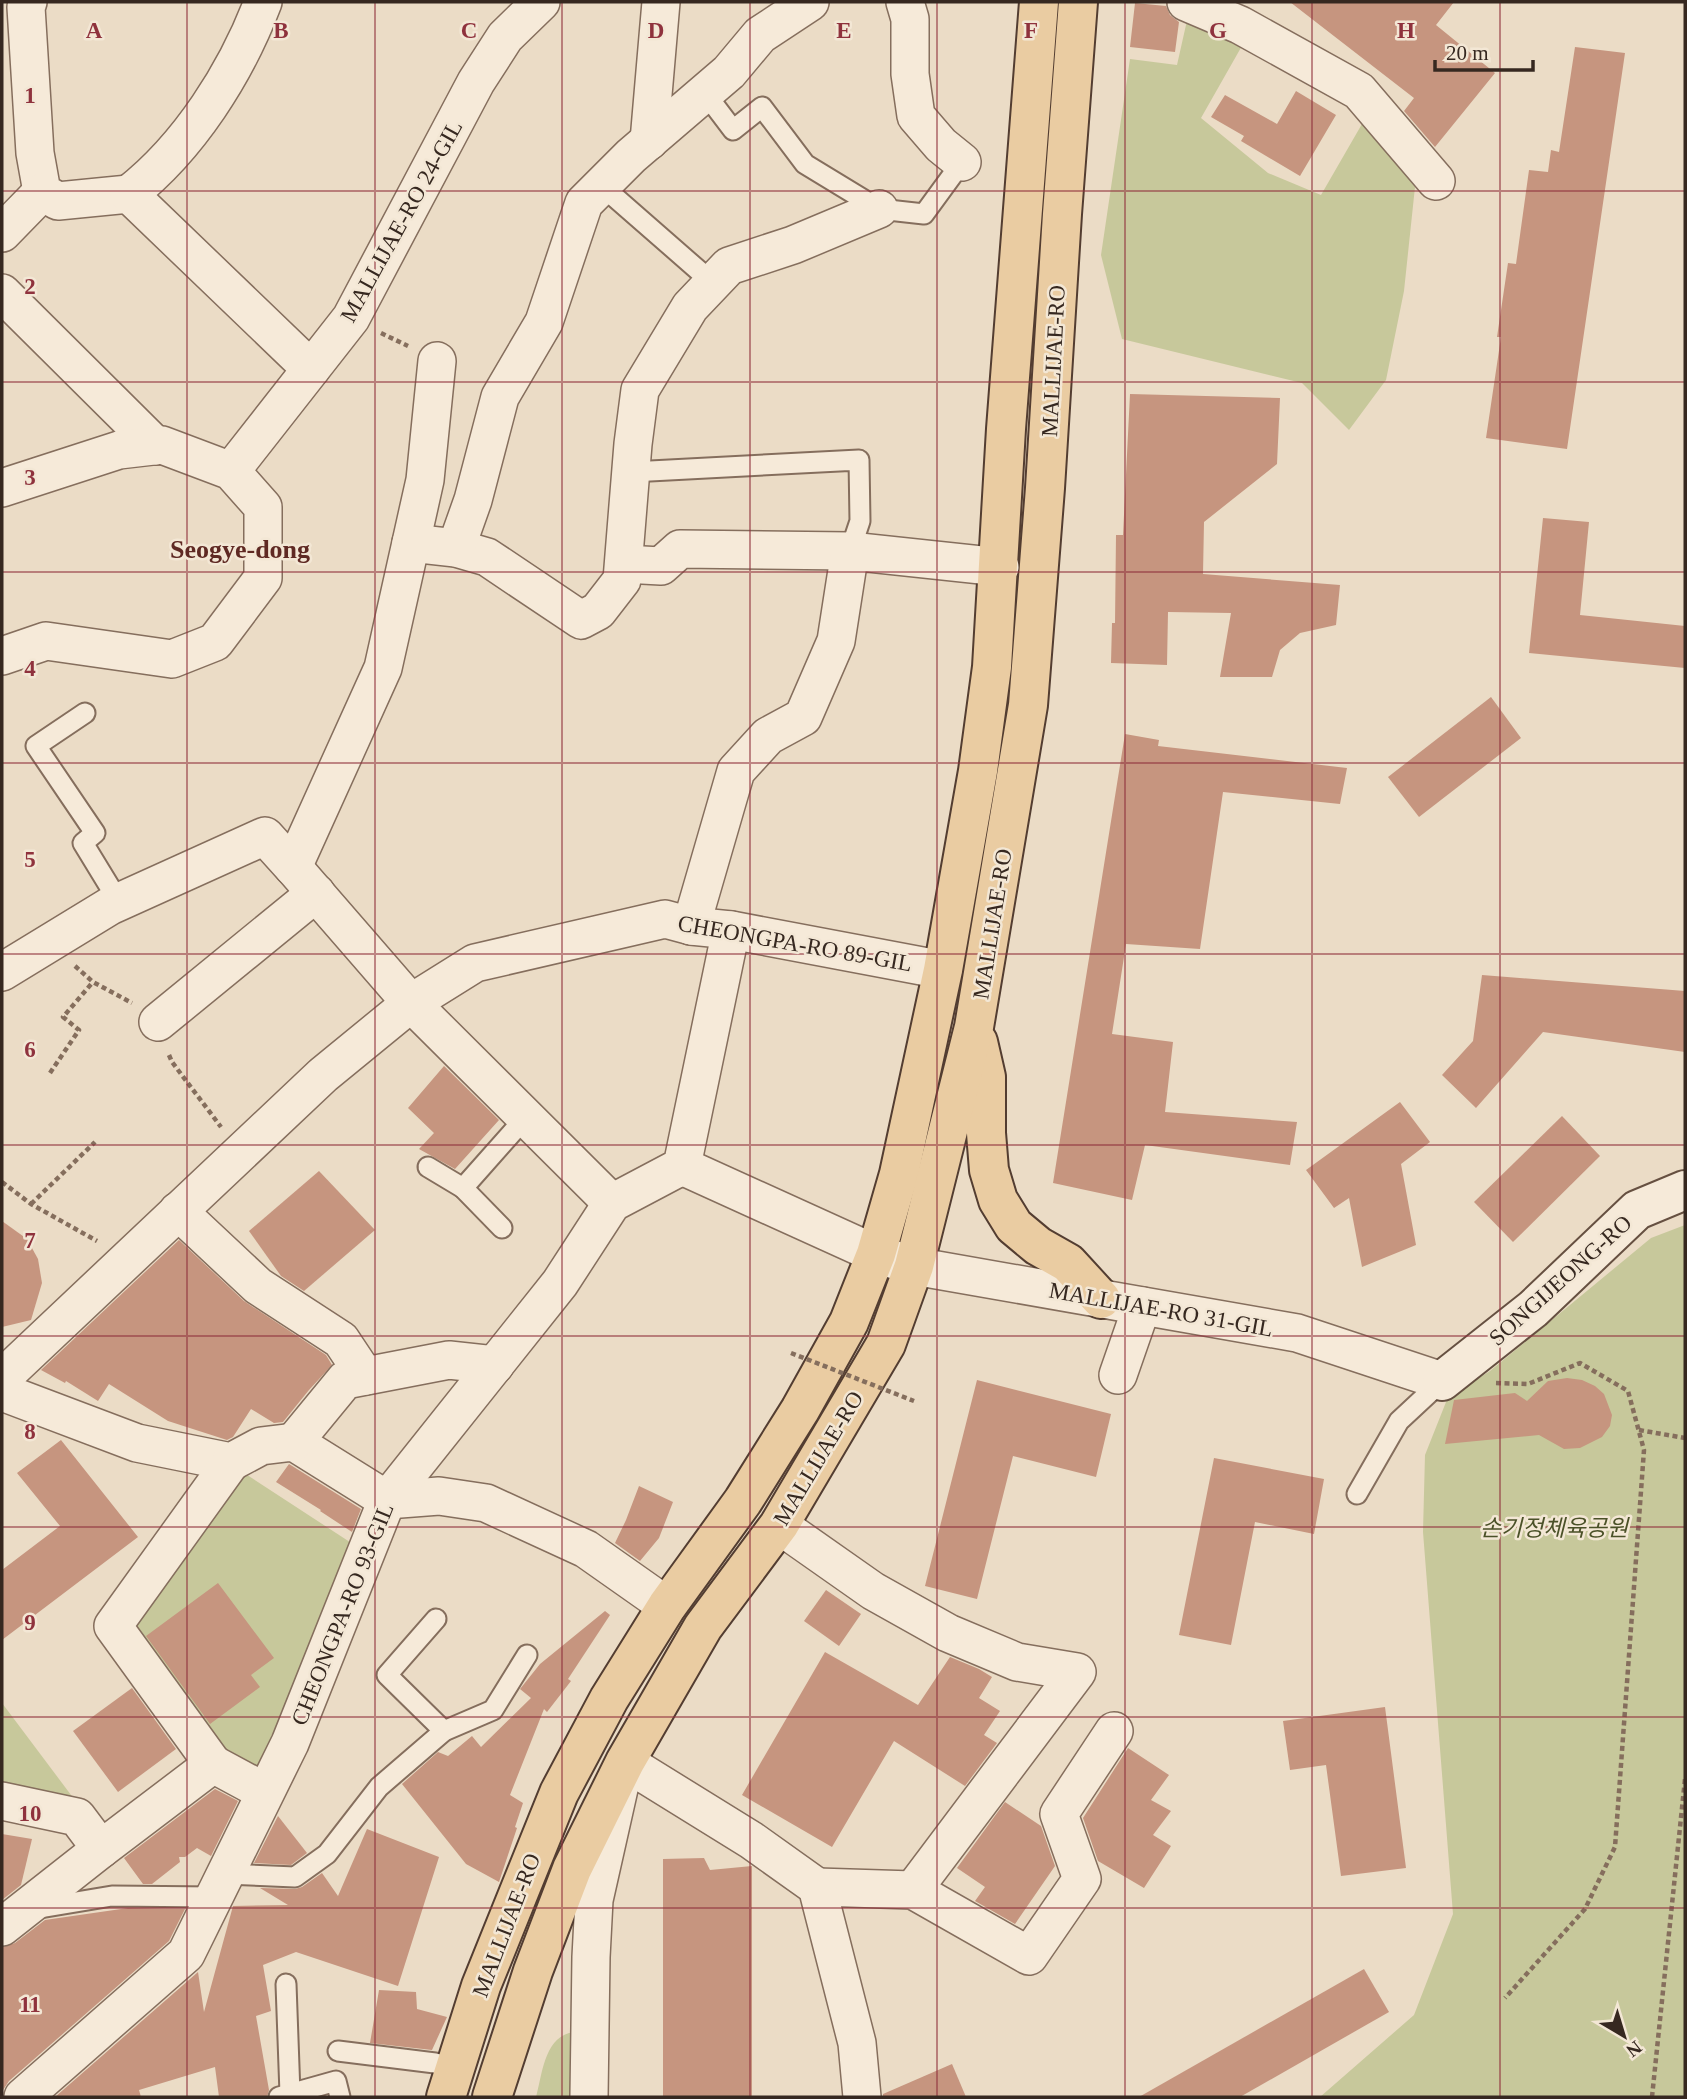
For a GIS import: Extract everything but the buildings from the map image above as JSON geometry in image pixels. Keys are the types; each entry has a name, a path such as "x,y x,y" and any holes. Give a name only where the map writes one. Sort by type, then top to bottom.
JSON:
{"main road":[{"name":"MALLIJAE-RO","path":"451,2083 481,1986 559,1793 609,1699 667,1606 743,1501 800,1410 849,1322 876,1254 899,1174 943,970 978,771 992,667 1006,429 1038,2"},
{"name":"MALLIJAE-RO","path":"492,2097 533,1971 572,1869 625,1762 703,1627 779,1525 886,1344 914,1266 974,1027 1028,705 1078,2"},
{"path":"915,1105 936,1105 974,1027"},
{"path":"974,1027 986,1077 989,1170 998,1200 1014,1226 1038,1246 1068,1263 1101,1299"}],"street":[{"path":"19,5 35,153 43,192 58,201 129,194 150,178 186,140 229,73 263,2"},
{"path":"649,141 661,2"},
{"path":"456,548 473,500 500,397 544,322 584,203 649,141 729,72 760,35 810,2"},
{"path":"905,2 910,19 910,74 916,116 941,145 962,162"},
{"path":"1186,2 1240,25 1359,91 1436,181"},
{"name":"MALLIJAE-RO 24-GIL","path":"231,471 351,318 476,82 505,37 539,4"},
{"path":"2,233 43,192"},
{"path":"129,194 311,369"},
{"path":"411,544 456,548 487,557 581,620 598,611 622,580 640,390 690,307 729,266 793,245 879,209"},
{"path":"2,293 156,446"},
{"path":"158,1022 304,880 383,668 425,480 437,361"},
{"path":"2,488 119,450 162,445 231,471 262,507 263,578 215,642 172,660 46,641 2,656"},
{"path":"624,564 660,566 680,549 850,551 999,567"},
{"path":"691,926 736,771 768,736 803,717 836,641 850,551"},
{"path":"2,972 119,902 265,836 411,1003 612,1203"},
{"name":"CHEONGPA-RO 89-GIL","path":"2,1378 323,1075 411,1003 475,963 665,919 691,926 731,930 943,970"},
{"path":"731,930 682,1166 876,1254"},
{"name":"CHEONGPA-RO 93-GIL","path":"23,2097 186,1954 290,1743 387,1500 560,1283 612,1203 682,1166"},
{"name":"SONGIJEONG-RO","path":"1442,1381 1534,1309 1637,1210 1685,1190"},
{"path":"178,1211 258,1286 341,1340 365,1376"},
{"name":"MALLIJAE-RO 31-GIL","path":"876,1254 914,1266 1297,1333 1442,1381"},
{"path":"1118,1375 1142,1306"},
{"path":"294,1442 345,1380 449,1360 495,1365"},
{"path":"2,1392 137,1443 231,1462"},
{"path":"265,1792 213,1764 113,1626 231,1462 261,1446 294,1442 387,1500 439,1496 486,1503 586,1549 667,1606"},
{"path":"779,1525 873,1591 948,1633 1017,1662 1077,1672 913,1891"},
{"path":"625,1762 751,1840 817,1887 913,1891 1029,1956 1082,1879 1059,1814 1114,1731"},
{"name":"MALLIJAE-RO","path":"589,2097 594,1900 625,1762"},
{"path":"13,1919 213,1764"},
{"path":"2,1801 77,1816 101,1849"},
{"path":"817,1887 857,2043 862,2097"},
{"path":"565,2097 571,2043"}],"lane":[{"path":"705,93 733,130 762,107 805,163 879,209 924,215 962,162"},
{"path":"602,186 713,283"},
{"path":"631,472 859,460 860,521 850,551"},
{"path":"85,713 36,746 95,833 83,843 119,902"},
{"path":"463,1188 526,1117"},
{"path":"428,1167 463,1188 502,1228"},
{"path":"1357,1494 1399,1421 1442,1381"},
{"path":"436,1619 387,1675 444,1731"},
{"path":"13,1919 112,1896 295,1877 327,1854 379,1787 444,1731 493,1710 527,1655"},
{"path":"286,1984 284,2096 338,2089"},
{"path":"338,2051 435,2063 451,2083"}],"path":[{"path":"351,318 437,361"},
{"path":"50,1073 79,1030 63,1017 93,982"},
{"path":"31,1204 95,1142"},
{"path":"2,1182 31,1204 129,1258"},
{"path":"790,1353 914,1401"},
{"path":"1442,1381 1528,1384 1580,1363 1628,1391 1644,1450 1615,1847 1586,1909 1505,1998"},
{"path":"1639,1430 1685,1438"},
{"path":"1653,2097 1685,1779"}],"green space":[{"path":"1188,16 1247,37 1201,118 1268,173 1321,195 1366,117 1415,187 1404,291 1386,380 1349,430 1302,383 1122,339 1101,255 1130,59 1177,65"},
{"name":"손기정체육공원","path":"1685,1225 1685,2097 1320,2097 1414,2015 1453,1914 1423,1532 1425,1455 1448,1397 1490,1371 1651,1238"},
{"path":"238,1469 359,1548 264,1782 218,1759 120,1627"},
{"path":"2,1703 77,1803 2,1789"},
{"path":"569,2033 576,2033 582,2097 536,2097 549,2051 554,2043"}],"district":[{"name":"Seogye-dong","path":"240,549"}]}
